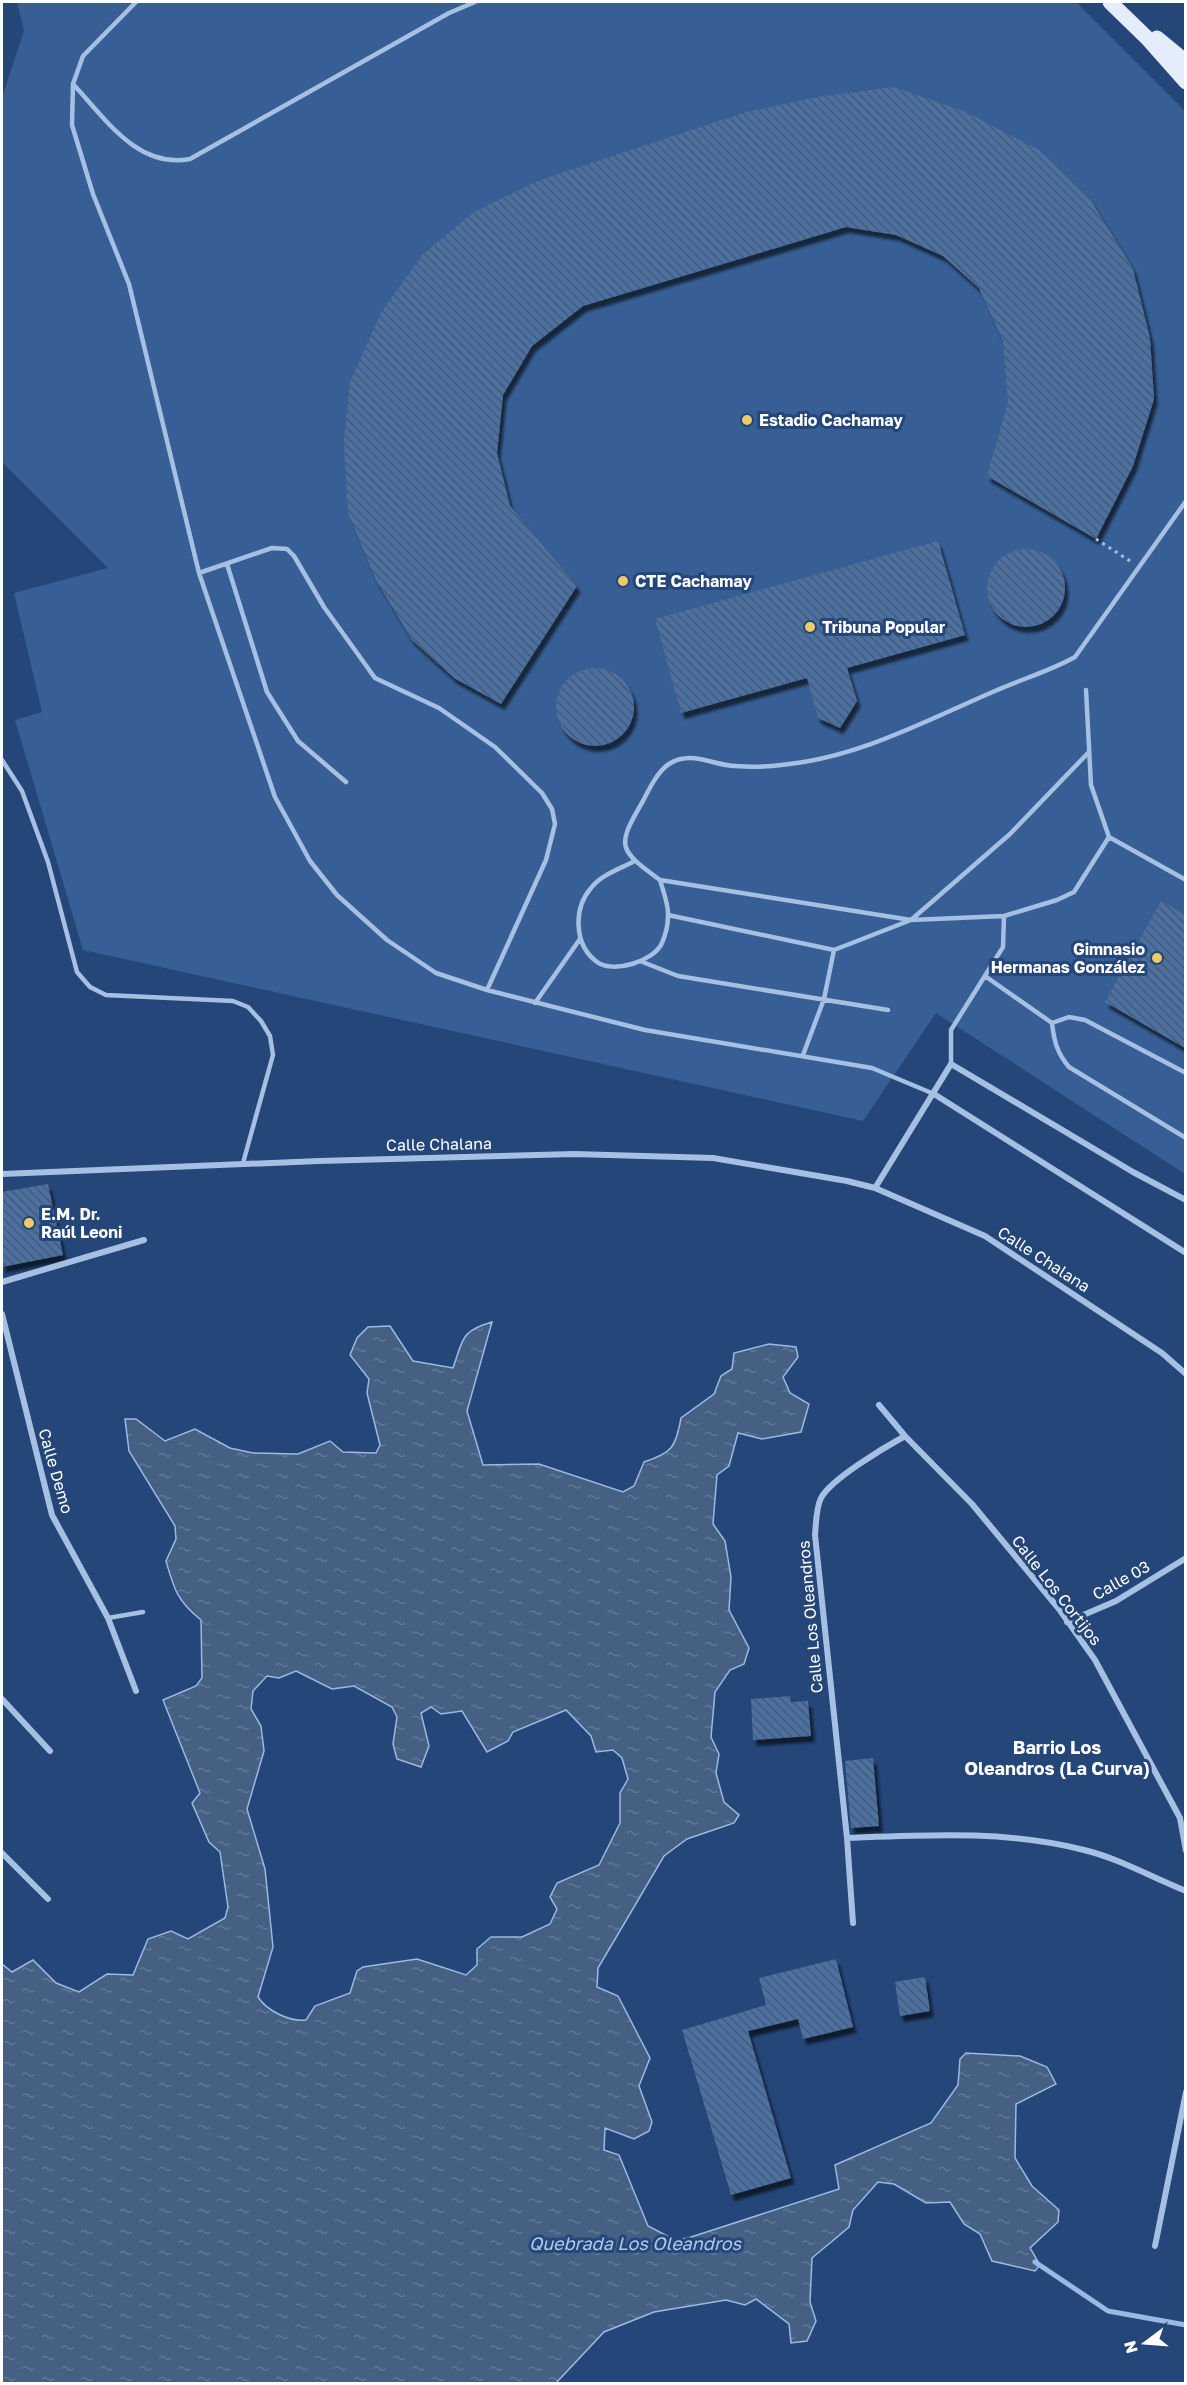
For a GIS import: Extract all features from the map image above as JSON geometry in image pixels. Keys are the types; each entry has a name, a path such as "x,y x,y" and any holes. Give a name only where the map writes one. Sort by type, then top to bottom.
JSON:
{"main road":[{"path":"1112,2 1185,62"},
{"path":"1112,2 1148,38 1185,82"}],"street":[{"path":"875,1188 951,1064 1124,1167 1185,1200"},
{"path":"934,1094 1185,1253"},
{"name":"Calle Chalana","path":"2,1174 243,1163 574,1155 713,1158 875,1188 985,1236 1162,1353 1185,1374"},
{"path":"2,1282 144,1240"},
{"name":"Calle Demo","path":"2,1314 52,1515 108,1618 136,1692"},
{"name":"Calle Los Cortijos","path":"879,1405 905,1436 972,1503 1095,1660 1180,1818 1185,1851"},
{"name":"Calle Los Oleandros","path":"853,1923 847,1838 815,1535 816,1516 821,1497 833,1485 905,1436"},
{"name":"Calle 03","path":"1067,1622 1116,1601 1185,1558"},
{"path":"2,1699 50,1751"},
{"path":"847,1838 934,1835 1024,1838 1086,1850 1185,1891"},
{"path":"2,1853 48,1899"},
{"path":"1155,2246 1185,2092"}],"lane":[{"path":"136,2 83,56 73,84 72,125 93,194 129,284 199,573 275,797 310,861 337,895 387,940 436,973 535,1003 645,1029 872,1068 934,1094"},
{"path":"73,84 138,150 165,161 190,159 449,13 475,2"},
{"path":"1109,837 1074,892 1057,900 1004,916 911,920 660,880 633,862 626,848 624,832 667,765 684,758 734,766 780,765 829,758 911,730 997,690 1056,668 1075,657 1185,501"},
{"path":"199,573 272,548 287,549 294,556 324,607 375,678 439,708 495,747 543,793 552,809 555,824 546,860 487,990"},
{"path":"227,564 267,692 298,741 346,782"},
{"path":"1086,690 1091,785 1109,837 1185,880"},
{"path":"668,915 834,950 911,920 1010,834 1088,753"},
{"path":"2,760 22,791 48,862 77,972 90,987 106,995 233,1001 248,1007 266,1029 270,1036 273,1055 243,1163"},
{"path":"633,862 606,875 591,887 582,902 578,919 580,939 599,963 618,968 640,961 662,945 668,915 660,880"},
{"path":"951,1064 951,1030 1003,947 1004,916"},
{"path":"535,1003 580,939"},
{"path":"803,1055 824,999 834,950"},
{"path":"640,961 678,976 888,1010"},
{"path":"985,976 1052,1023 1054,1041 1059,1055 1069,1067 1185,1138"},
{"path":"1052,1023 1069,1017 1085,1020 1185,1073"},
{"path":"108,1618 143,1612"}],"path":[{"path":"1096,539 1139,568"}],"shaded area":[{"name":"CTE Cachamay","path":"17,2 1076,2 1185,111 1185,1174 936,1013 863,1121 83,950 15,720 42,712 14,593 108,568 2,462 2,97 24,31"}],"water":[{"path":"492,1322 467,1411 483,1465 539,1464 623,1492 634,1486 644,1462 667,1452 671,1447 677,1436 681,1418 714,1394 721,1376 732,1369 734,1353 769,1344 796,1347 798,1357 783,1377 790,1393 809,1404 801,1432 762,1439 738,1433 729,1466 717,1475 713,1524 725,1541 731,1577 729,1610 749,1648 744,1664 730,1670 715,1692 711,1737 719,1754 716,1773 724,1802 739,1815 734,1823 687,1839 664,1856 598,1968 597,1987 618,1996 650,2058 639,2086 652,2122 649,2131 634,2139 605,2128 604,2150 619,2155 648,2226 675,2240 688,2238 839,2189 835,2165 931,2123 958,2085 960,2059 966,2053 1020,2056 1047,2067 1056,2084 1016,2104 1015,2158 1032,2186 1059,2210 1058,2222 1030,2248 1040,2265 1035,2271 992,2261 980,2234 964,2224 950,2202 926,2203 894,2184 878,2182 853,2210 849,2227 812,2258 810,2302 816,2321 807,2341 791,2343 789,2324 756,2299 745,2305 726,2300 654,2312 604,2332 556,2383 2,2383 2,1964 12,1972 33,1960 56,1983 79,1992 107,1974 133,1975 148,1939 171,1931 188,1939 225,1918 228,1907 220,1852 209,1842 192,1803 200,1793 163,1700 196,1686 202,1678 201,1620 181,1600 174,1587 166,1561 176,1539 175,1526 129,1451 125,1419 136,1419 165,1441 195,1429 230,1448 253,1453 298,1454 330,1441 343,1452 376,1453 380,1445 367,1393 369,1379 350,1355 357,1338 368,1327 390,1326 413,1361 453,1368 464,1338 482,1325","holes":["296,1671 332,1689 354,1686 392,1707 397,1717 393,1744 397,1759 421,1767 429,1746 421,1713 431,1707 441,1714 462,1711 487,1752 508,1741 513,1732 566,1710 591,1736 596,1752 613,1750 622,1758 628,1779 620,1793 620,1823 599,1865 557,1883 550,1897 557,1909 550,1924 522,1937 491,1937 477,1949 477,1965 466,1975 417,1959 363,1967 357,1971 350,1993 315,2006 306,2020 300,2020 273,2011 258,1997 273,1947 265,1869 247,1809 264,1751 261,1726 251,1709 253,1691 267,1676 279,1678"]}],"building":[{"path":"893,87 966,112 1039,150 1090,199 1133,269 1150,338 1154,399 1133,466 1096,539 987,476 1008,403 1003,341 979,288 943,256 896,235 846,227 583,306 532,346 503,395 497,453 510,506 577,586 501,704 454,678 412,640 376,580 348,513 344,441 350,382 382,311 423,254 474,212 540,180 746,112 818,97"},
{"name":"Tribuna Popular","path":"938,541 965,635 847,668 857,701 840,728 818,718 807,678 681,713 655,619"},
{"path":"1026,549 1041,552 1054,560 1062,573 1065,588 1062,603 1054,616 1041,624 1026,627 1011,624 998,616 990,603 987,588 990,573 998,560 1011,552"},
{"path":"587,668 603,668 617,674 628,685 634,699 634,715 628,729 617,740 603,746 587,746 573,740 562,729 556,715 556,699 562,685 573,674"},
{"name":"Gimnasio Hermanas González","path":"1161,901 1185,915 1185,1048 1105,1002"},
{"name":"E.M. Dr. Raúl Leoni","path":"48,1184 63,1255 2,1267 2,1192"},
{"path":"790,1696 791,1702 808,1701 811,1736 753,1740 751,1699"},
{"path":"873,1758 879,1826 851,1828 845,1761"},
{"path":"836,1959 853,2027 803,2039 798,2019 748,2031 791,2178 731,2195 682,2030 766,2005 759,1978"},
{"path":"925,1977 930,2011 900,2016 895,1982"}],"waterway":[{"name":"Quebrada Los Oleandros","path":"1035,2262 1108,2311 1186,2325"}],"place":[{"name":"Estadio Cachamay","path":"747,420"},
{"name":"CTE Cachamay","path":"623,581"},
{"name":"Tribuna Popular","path":"810,627"},
{"name":"Gimnasio Hermanas González","path":"1157,958"},
{"name":"E.M. Dr. Raúl Leoni","path":"29,1223"}],"district":[{"name":"Barrio Los Oleandros (La Curva)","path":"1057,1757"}]}
